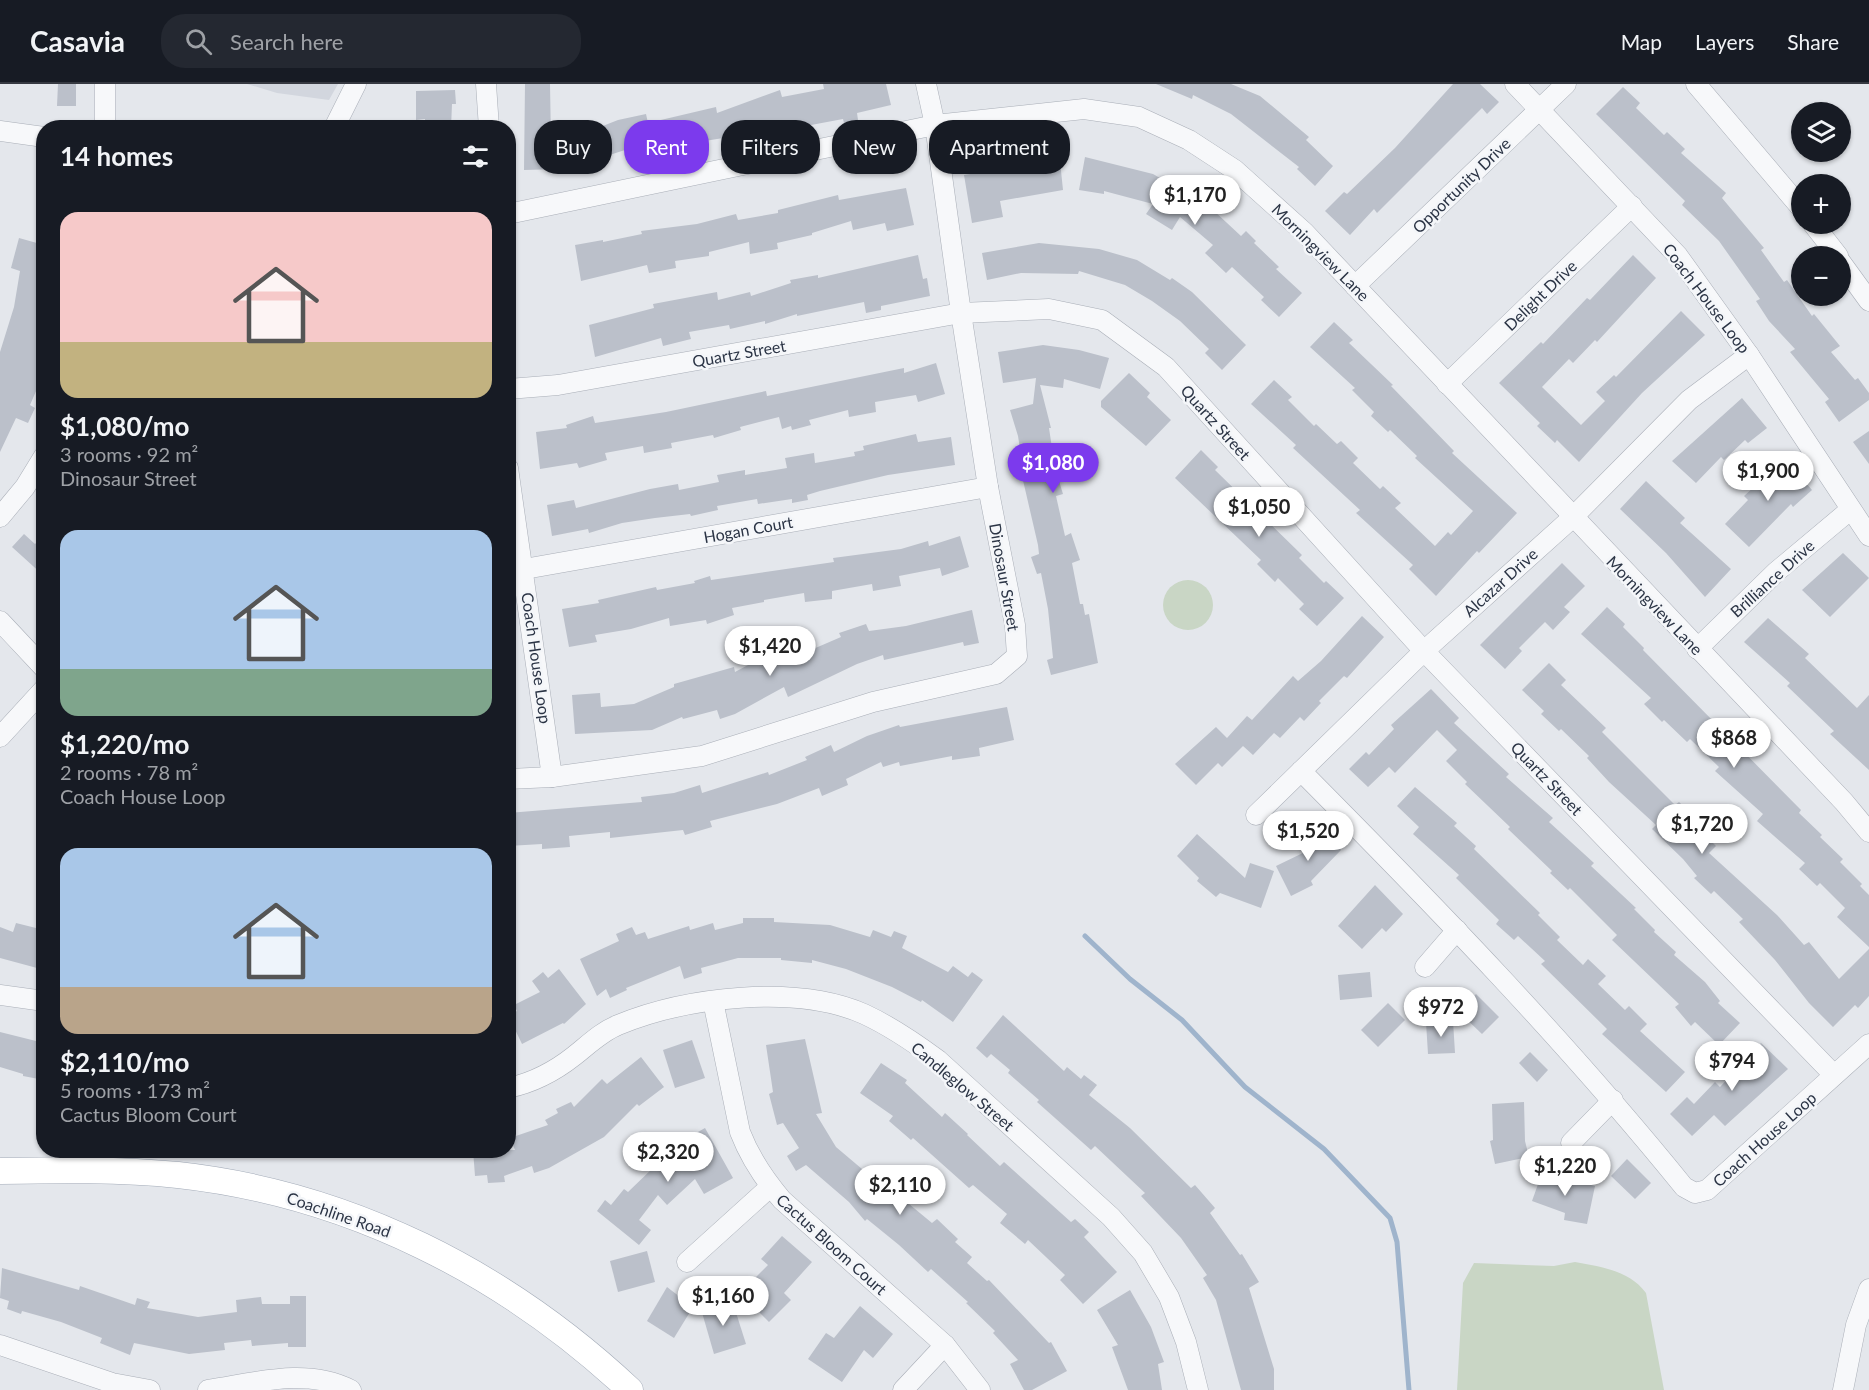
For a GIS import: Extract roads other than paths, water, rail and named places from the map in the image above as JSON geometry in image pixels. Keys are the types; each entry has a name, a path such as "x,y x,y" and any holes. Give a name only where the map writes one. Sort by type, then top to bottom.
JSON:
{"main road":[{"name":"Coachline Road","path":"0,1171 131,1172 187,1176 263,1189 352,1215 427,1248 500,1287 568,1335 630,1390"}],"street":[{"path":"105,84 105,120"},
{"path":"338,120 356,84"},
{"path":"486,84 488,120"},
{"name":"Dinosaur Street","path":"926,84 934,120"},
{"name":"Coach House Loop","path":"1515,84 1678,256 1749,355 1869,536"},
{"name":"Opportunity Drive","path":"1355,286 1566,84"},
{"path":"1696,84 1791,196"},
{"name":"Morningview Lane","path":"985,120 1084,110 1138,117 1189,140 1234,170 1304,232 1869,832"},
{"name":"Morningview Lane","path":"516,212 929,126"},
{"path":"0,131 36,136"},
{"name":"Dinosaur Street","path":"516,779 552,777 702,756 873,702 996,674 1017,656 1015,625 988,487 942,174"},
{"name":"Delight Drive","path":"1447,384 1632,206"},
{"path":"1821,234 1830,246"},
{"path":"1851,276 1869,301"},
{"name":"Quartz Street","path":"516,388 558,385 961,313 1050,309 1102,320 1166,367 1424,651 1834,1075"},
{"name":"Alcazar Drive","path":"1256,815 1424,651 1572,518 1689,400 1749,355"},
{"path":"0,517 25,487 36,469"},
{"name":"Hogan Court","path":"517,571 988,487"},
{"name":"Brilliance Drive","path":"1697,649 1776,572 1850,510"},
{"name":"Coach House Loop","path":"517,571 552,777"},
{"path":"0,621 36,659"},
{"path":"0,737 36,698"},
{"name":"Coach House Loop","path":"1301,771 1457,930 1613,1100 1684,1187 1695,1193 1707,1190 1869,1044"},
{"path":"1425,967 1457,930"},
{"path":"0,995 36,1000"},
{"name":"Candleglow Street","path":"516,1085 549,1074 600,1035 619,1025 713,1001 744,996 777,997 830,1004 864,1014 913,1042 938,1060 1111,1217 1143,1253 1169,1297 1186,1342 1198,1390"},
{"name":"Cactus Bloom Court","path":"713,1001 740,1132 748,1152 770,1187 945,1345 980,1390"},
{"path":"1571,1143 1613,1100"},
{"path":"687,1262 770,1187"},
{"path":"1843,1390 1853,1337 1869,1288"},
{"path":"0,1345 112,1383 150,1390"},
{"path":"903,1390 945,1345"},
{"path":"208,1390 301,1377 318,1378 351,1390"}],"waterway":[{"path":"1085,936 1130,979 1182,1020 1245,1087 1324,1149 1390,1218 1397,1242 1409,1390"}]}
